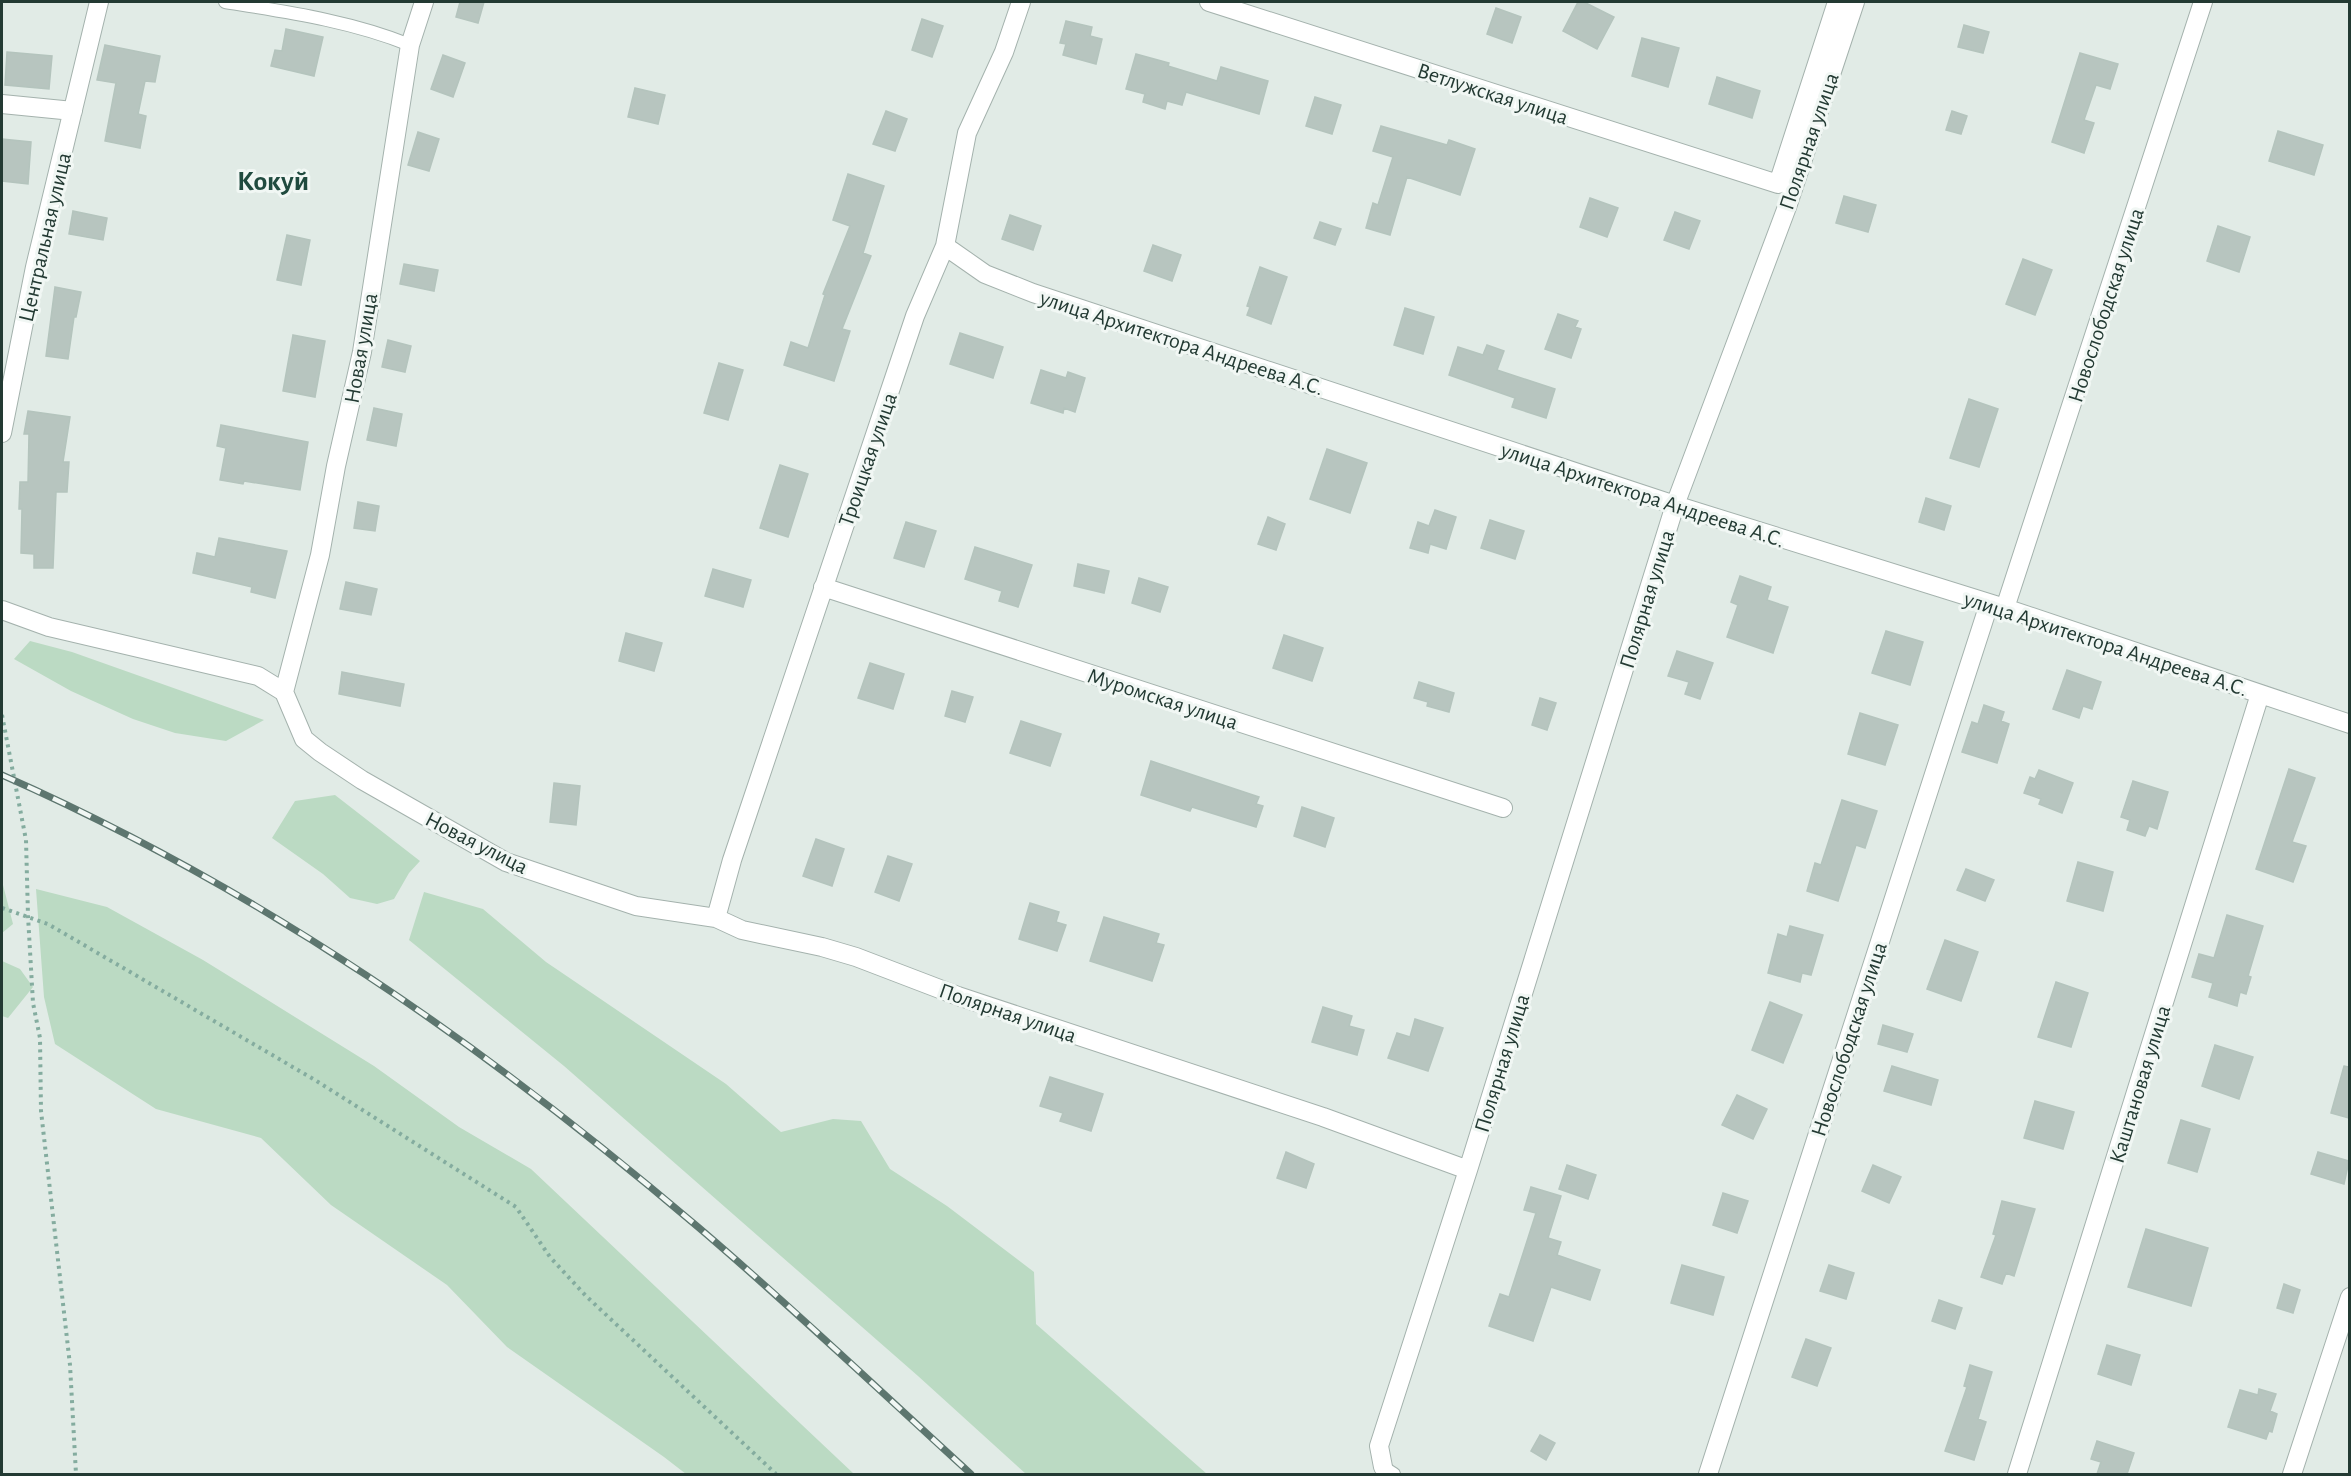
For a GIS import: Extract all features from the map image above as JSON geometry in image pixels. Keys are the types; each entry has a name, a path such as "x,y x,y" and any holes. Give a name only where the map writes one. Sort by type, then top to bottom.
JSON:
{"street":[{"name":"Центральная улица","path":"2,433 35,267 99,2"},
{"name":"Новая улица","path":"424,2 410,45 362,352 336,466 321,555 284,692 304,739 320,752 362,780 506,862 636,906 716,918"},
{"name":"Троицкая улица","path":"716,918 732,860 915,316 945,246 967,133 1004,52 1021,2"},
{"name":"Ветлужская улица","path":"1209,2 1778,184"},
{"name":"Полярная улица","path":"1778,184 1837,2"},
{"name":"Полярная улица","path":"1389,1471 1379,1446 1468,1170 1675,505 1787,207 1855,2"},
{"name":"Новослободская улица","path":"1708,1474 1997,606 2203,2"},
{"path":"2,104 74,111"},
{"name":"улица Архитектора Андреева А.С.","path":"945,246 985,274 1033,292 1675,505 1997,606 2349,724"},
{"name":"Муромская улица","path":"823,587 1503,808"},
{"path":"2,610 49,627 237,669 258,676 284,692"},
{"name":"Каштановая улица","path":"2018,1474 2260,694"},
{"name":"Полярная улица","path":"716,918 742,930 822,947 856,957 958,996 1312,1113 1468,1170"},
{"path":"2292,1474 2349,1297"}],"lane":[{"path":"225,2 354,26 410,45"}],"path":[{"path":"2,715 27,840 28,916 33,1003 40,1038 41,1111 70,1365 76,1474"},
{"path":"2,908 48,924 315,1080 516,1208 550,1257 586,1296 776,1474"}],"green space":[{"path":"30,641 72,652 264,720 226,741 175,733 133,719 71,691 14,659"},
{"path":"335,795 420,861 409,873 394,899 377,904 350,898 323,874 272,838 295,801"},
{"path":"2,881 13,924 2,933"},
{"path":"36,889 107,907 203,960 374,1066 459,1127 531,1169 854,1474 686,1474 507,1347 447,1285 331,1205 261,1138 156,1109 55,1044 44,997"},
{"path":"424,892 483,909 546,962 726,1084 781,1132 833,1119 861,1121 890,1169 947,1206 1034,1272 1036,1324 1207,1474 1026,1474 918,1376 564,1066 409,940"},
{"path":"2,961 20,969 33,987 8,1018 2,1016"}],"building":[{"path":"460,2 484,2 478,23 456,17"},
{"path":"1578,2 1584,2 1614,17 1597,49 1563,31"},
{"path":"1496,8 1521,17 1512,43 1487,34"},
{"path":"922,19 943,26 932,57 912,50"},
{"path":"1066,21 1092,27 1090,36 1102,39 1096,64 1063,55 1066,44 1060,43"},
{"path":"1964,25 1989,32 1983,53 1958,47"},
{"path":"286,29 323,37 314,76 271,66 275,50 282,51"},
{"path":"1642,38 1679,48 1668,87 1632,76"},
{"path":"105,45 160,56 155,82 145,81 138,114 146,116 140,148 105,141 116,83 97,80"},
{"path":"7,52 52,56 49,89 5,85"},
{"path":"2080,53 2118,64 2110,89 2096,85 2084,120 2094,123 2084,153 2052,142"},
{"path":"1136,54 1169,63 1168,66 1217,81 1221,67 1268,81 1259,114 1186,92 1182,105 1167,101 1165,109 1143,102 1145,94 1126,89"},
{"path":"443,55 465,63 453,97 431,89"},
{"path":"1717,77 1760,91 1752,118 1709,104"},
{"path":"635,88 665,95 658,124 628,117"},
{"path":"1315,97 1341,105 1332,134 1306,126"},
{"path":"886,111 907,119 895,151 873,144"},
{"path":"1952,111 1967,116 1961,134 1946,130"},
{"path":"1381,126 1447,145 1449,140 1475,149 1460,195 1407,177 1390,235 1366,228 1373,203 1378,205 1393,157 1373,151"},
{"path":"2278,131 2323,145 2314,175 2269,161"},
{"path":"418,132 439,139 429,171 408,165"},
{"path":"2,139 31,142 28,184 2,181"},
{"path":"848,174 884,186 863,253 871,256 842,329 850,331 834,381 784,365 791,342 808,348 825,295 823,294 850,226 833,220"},
{"path":"1844,196 1876,205 1868,232 1836,223"},
{"path":"1590,198 1618,208 1607,237 1580,227"},
{"path":"73,211 107,218 103,240 69,234"},
{"path":"1675,212 1700,221 1689,249 1664,240"},
{"path":"1010,215 1041,226 1033,250 1002,239"},
{"path":"1320,222 1341,229 1335,245 1314,238"},
{"path":"2218,226 2250,237 2239,272 2207,261"},
{"path":"287,235 310,240 301,285 277,280"},
{"path":"1153,245 1181,255 1172,281 1144,271"},
{"path":"2023,259 2052,270 2035,315 2006,304"},
{"path":"404,264 438,270 434,291 400,284"},
{"path":"1260,267 1287,277 1271,324 1247,315 1250,307 1247,306"},
{"path":"55,287 81,292 76,317 74,317 68,359 46,356"},
{"path":"1405,308 1434,317 1423,354 1394,345"},
{"path":"1558,314 1578,321 1575,327 1581,329 1571,358 1545,349"},
{"path":"960,333 1003,347 993,378 950,364"},
{"path":"293,335 325,341 315,397 283,391"},
{"path":"388,340 411,346 405,372 382,367"},
{"path":"1487,345 1504,351 1497,370 1555,389 1546,418 1512,407 1515,398 1449,375 1458,347 1483,355"},
{"path":"719,363 743,370 728,420 704,413"},
{"path":"1041,370 1066,378 1068,372 1085,378 1075,412 1064,408 1063,413 1031,403"},
{"path":"1969,399 1998,409 1979,467 1950,458"},
{"path":"374,408 402,414 396,446 367,440"},
{"path":"28,411 70,417 63,462 69,462 67,492 56,492 53,568 34,568 34,554 21,553 20,482 28,482 29,434 24,434"},
{"path":"221,425 308,442 300,490 244,481 243,484 220,480 226,448 217,446"},
{"path":"1327,449 1367,463 1350,513 1310,499"},
{"path":"780,465 808,474 788,537 760,528"},
{"path":"1926,498 1951,506 1944,530 1919,522"},
{"path":"358,502 379,506 375,531 354,528"},
{"path":"1435,510 1456,517 1446,549 1430,544 1428,553 1410,548 1418,522 1429,526"},
{"path":"1268,517 1285,524 1276,550 1258,544"},
{"path":"1490,520 1524,531 1515,559 1481,548"},
{"path":"906,522 936,531 924,567 894,558"},
{"path":"219,538 287,551 275,598 251,592 252,587 193,573 197,553 215,557"},
{"path":"975,547 1032,565 1018,607 999,601 1002,591 965,579"},
{"path":"1078,564 1109,571 1104,593 1074,586"},
{"path":"713,569 751,580 743,607 705,596"},
{"path":"1740,576 1771,587 1767,600 1788,607 1773,653 1727,637 1738,605 1731,602"},
{"path":"1139,578 1168,587 1160,612 1132,603"},
{"path":"346,582 377,589 371,615 340,609"},
{"path":"1886,631 1923,642 1910,685 1872,673"},
{"path":"626,633 662,643 654,671 619,661"},
{"path":"1284,635 1323,648 1312,681 1273,668"},
{"path":"1677,651 1713,663 1700,699 1685,694 1689,682 1668,676"},
{"path":"870,663 904,674 893,709 858,698"},
{"path":"2067,670 2101,682 2092,709 2083,706 2079,718 2053,709"},
{"path":"342,672 404,684 400,706 339,694"},
{"path":"1419,682 1454,693 1449,712 1427,706 1428,702 1414,698"},
{"path":"952,691 973,697 965,722 945,716"},
{"path":"1540,698 1556,703 1547,730 1532,725"},
{"path":"1984,705 2004,712 2001,721 2009,724 1997,763 1962,752 1972,722 1978,724"},
{"path":"1860,713 1898,725 1885,765 1848,754"},
{"path":"1021,721 1061,734 1050,766 1010,753"},
{"path":"1151,761 1259,797 1256,804 1263,806 1256,827 1192,807 1190,811 1141,795"},
{"path":"2289,769 2315,778 2292,842 2306,846 2293,882 2256,869"},
{"path":"2039,770 2073,783 2062,813 2039,804 2041,799 2024,793 2030,777 2035,779"},
{"path":"2133,781 2168,792 2157,829 2149,826 2145,836 2127,830 2130,820 2121,817"},
{"path":"554,783 580,786 576,825 550,822"},
{"path":"1842,800 1877,811 1865,848 1856,845 1838,901 1807,891 1815,863 1821,865"},
{"path":"1302,807 1334,818 1325,847 1294,836"},
{"path":"816,839 844,849 832,886 803,876"},
{"path":"888,856 912,864 899,901 875,892"},
{"path":"2078,862 2113,872 2103,911 2067,901"},
{"path":"1966,869 1994,880 1985,901 1957,890"},
{"path":"1030,903 1059,912 1056,922 1066,925 1057,951 1019,939"},
{"path":"2227,915 2263,926 2248,976 2251,977 2246,994 2240,992 2237,1006 2209,997 2213,983 2192,977 2199,954 2214,958"},
{"path":"1104,917 1159,934 1156,943 1164,945 1152,981 1090,961"},
{"path":"1790,926 1823,935 1811,975 1802,973 1800,982 1768,973 1778,934 1787,937"},
{"path":"1945,940 1978,952 1961,1001 1927,989"},
{"path":"2056,982 2088,993 2071,1047 2038,1037"},
{"path":"1770,1002 1802,1015 1783,1063 1752,1050"},
{"path":"1323,1007 1352,1016 1349,1026 1364,1030 1357,1055 1312,1042"},
{"path":"1415,1019 1443,1028 1428,1071 1388,1058 1397,1033 1410,1037"},
{"path":"1883,1025 1913,1034 1907,1052 1878,1044"},
{"path":"2215,1045 2253,1057 2239,1099 2202,1086"},
{"path":"1892,1066 1938,1080 1931,1105 1884,1091"},
{"path":"2344,1066 2349,1067 2349,1118 2331,1113"},
{"path":"1050,1077 1103,1094 1091,1131 1060,1121 1063,1113 1040,1106"},
{"path":"1737,1095 1767,1109 1753,1139 1722,1125"},
{"path":"2035,1101 2074,1112 2063,1149 2024,1138"},
{"path":"2181,1120 2210,1129 2197,1172 2168,1163"},
{"path":"1286,1152 1314,1164 1306,1188 1277,1178"},
{"path":"2318,1152 2349,1161 2344,1184 2311,1174"},
{"path":"1567,1165 1596,1175 1588,1199 1559,1189"},
{"path":"1873,1165 1901,1177 1889,1203 1862,1191"},
{"path":"1531,1187 1561,1196 1548,1238 1561,1242 1557,1255 1600,1270 1590,1300 1551,1287 1533,1341 1489,1326 1500,1294 1509,1297 1536,1213 1524,1210"},
{"path":"1723,1193 1748,1201 1737,1233 1713,1225"},
{"path":"2002,1201 2035,1209 2014,1276 2006,1273 2002,1284 1981,1277 1996,1235 1993,1234"},
{"path":"2146,1229 2208,1248 2191,1306 2128,1287"},
{"path":"1682,1265 1724,1277 1713,1315 1671,1303"},
{"path":"1829,1265 1854,1273 1846,1299 1820,1291"},
{"path":"2284,1284 2300,1290 2293,1313 2277,1308"},
{"path":"1939,1300 1962,1308 1955,1329 1932,1321"},
{"path":"1806,1339 1831,1348 1817,1386 1792,1377"},
{"path":"2107,1345 2140,1355 2131,1385 2098,1374"},
{"path":"1970,1365 1992,1372 1978,1419 1986,1422 1974,1460 1945,1451 1967,1387 1964,1386"},
{"path":"2259,1389 2276,1394 2270,1411 2277,1414 2272,1432 2269,1431 2266,1439 2228,1427 2240,1390 2258,1395"},
{"path":"1540,1435 1555,1443 1546,1460 1531,1451"},
{"path":"2097,1441 2134,1453 2127,1474 2097,1474 2101,1462 2091,1459"}],"railway":[{"path":"2,775 97,820 189,868 279,920 366,975 451,1034 535,1095 698,1227 971,1474"}],"district":[{"name":"Кокуй","path":"273,180"}]}
